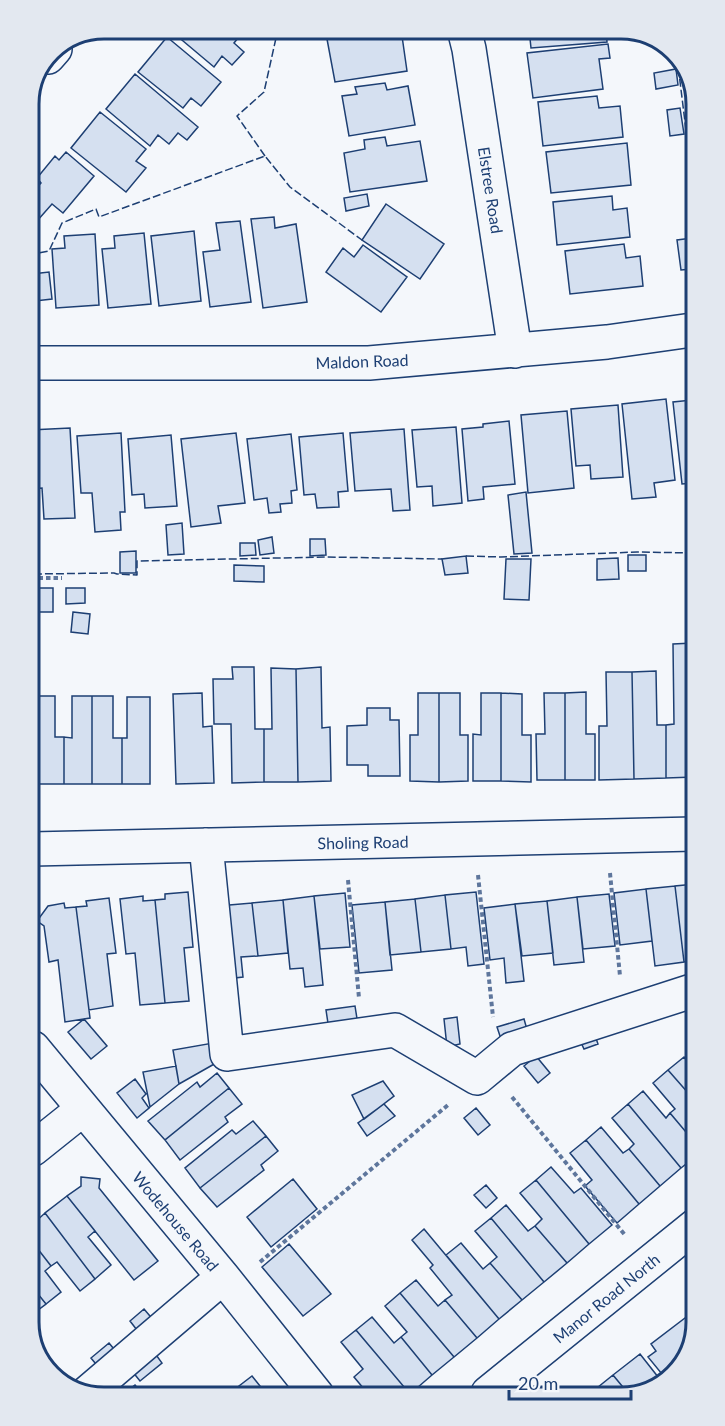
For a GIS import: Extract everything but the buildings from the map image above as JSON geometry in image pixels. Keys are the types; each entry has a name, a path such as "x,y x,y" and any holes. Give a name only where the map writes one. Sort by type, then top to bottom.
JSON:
{"street":[{"name":"Elstree Road","path":"466,39 515,351"},
{"name":"Maldon Road","path":"39,363 369,363 607,342 686,331"},
{"name":"Sholing Road","path":"39,849 686,834"},
{"path":"206,845 227,1054 395,1030 487,1070 512,1049 686,993"},
{"name":"Wodehouse Road","path":"39,1055 227,1282 311,1387"},
{"path":"39,1144 83,1109"},
{"name":"Manor Road North","path":"497,1387 686,1233"},
{"path":"95,1387 227,1282"}],"path":[{"path":"39,578 62,578"},
{"path":"606,837 624,1013"},
{"path":"475,839 487,1070 649,1263"},
{"path":"344,842 362,1035"},
{"path":"227,1282 448,1105 487,1070"}],"fence":[{"path":"265,156 237,116 264,92 276,39"},
{"path":"679,76 686,130"},
{"path":"39,253 49,251 62,223 96,209 99,217 265,156 290,187 362,240"},
{"path":"466,556 686,553"},
{"path":"39,574 137,575 137,561 325,557 442,559"}]}
